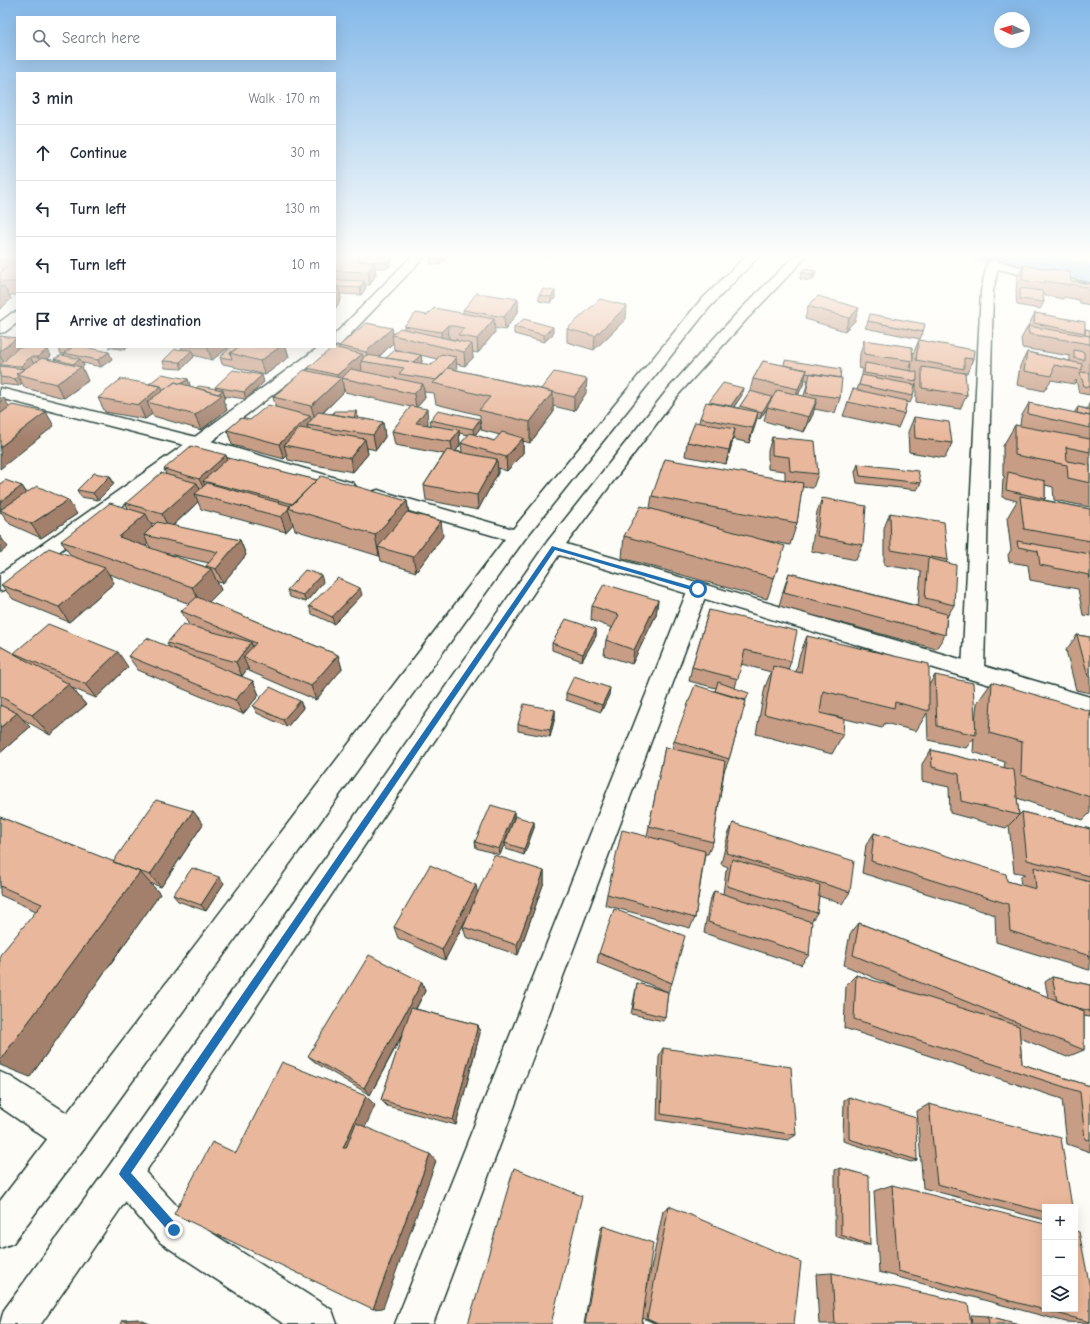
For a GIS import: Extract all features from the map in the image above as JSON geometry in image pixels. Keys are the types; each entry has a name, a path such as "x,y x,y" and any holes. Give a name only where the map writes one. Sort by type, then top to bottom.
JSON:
{"street":[{"path":"336,341 361,316"},
{"path":"0,1230 72,1136 517,536 695,316"},
{"path":"18,1324 124,1174 554,547 673,392 742,316"},
{"path":"972,670 986,316"},
{"path":"0,329 16,317"},
{"path":"0,584 198,443 327,348"},
{"path":"0,393 198,443 517,536"},
{"path":"554,547 1090,706"},
{"path":"414,1324 698,589"},
{"path":"0,1088 72,1136"},
{"path":"124,1174 174,1230 318,1324"}],"building":[{"path":"413,316 476,316 494,319 477,339 458,335 464,328 448,325 441,332 404,326"},
{"path":"582,316 617,316 595,336 567,329"},
{"path":"841,316 851,316 849,318"},
{"path":"869,316 880,316 925,324 923,332 868,321"},
{"path":"1035,316 1050,316 1085,322 1085,333 1034,323"},
{"path":"524,319 553,327 544,335 514,327"},
{"path":"366,323 392,328 366,352 339,346"},
{"path":"1028,326 1090,336 1090,344 1029,334"},
{"path":"400,328 472,344 464,352 392,335"},
{"path":"1085,329 1090,330 1090,336 1085,335"},
{"path":"0,336 16,338 16,339 0,351"},
{"path":"864,340 912,347 913,361 864,354"},
{"path":"919,340 974,350 973,359 964,358 964,369 916,360"},
{"path":"18,348 48,349 38,357 30,357 21,366 0,365"},
{"path":"72,348 89,348 109,352 98,360 64,353"},
{"path":"230,348 238,348 230,353 232,359 220,357"},
{"path":"238,348 279,348 260,361 230,353"},
{"path":"332,348 362,354 337,375 308,368"},
{"path":"175,349 192,350 180,362 163,361"},
{"path":"395,350 421,355 413,362 386,358"},
{"path":"1074,350 1084,352 1084,360 1074,358"},
{"path":"1027,352 1082,364 1082,370 1054,365 1052,376 1024,371"},
{"path":"441,354 456,357 437,380 399,374 404,368 361,361 366,355 432,365"},
{"path":"62,355 80,359 73,364 54,359"},
{"path":"42,358 81,367 56,384 16,374"},
{"path":"785,360 841,369 840,378 806,373 807,370 784,365"},
{"path":"763,361 807,370 798,389 753,379"},
{"path":"865,363 917,372 917,381 864,373"},
{"path":"0,366 25,369 16,374 18,376 15,379 0,377"},
{"path":"922,367 965,373 967,395 922,388"},
{"path":"448,368 553,392 530,422 479,410 490,397 433,383"},
{"path":"351,369 423,384 414,394 342,378"},
{"path":"233,370 262,375 244,392 215,387"},
{"path":"304,370 341,378 311,406 273,397"},
{"path":"554,372 587,379 574,397 541,389"},
{"path":"1081,372 1090,373 1090,387 1084,386"},
{"path":"810,373 842,378 840,398 806,393"},
{"path":"162,374 188,379 181,384 175,382 165,389 161,386 149,384"},
{"path":"862,375 915,385 913,396 859,385"},
{"path":"121,379 161,386 139,405 98,398"},
{"path":"175,382 222,395 195,415 147,402"},
{"path":"723,383 743,388 731,406 709,402"},
{"path":"199,386 223,390 218,394 196,388"},
{"path":"853,389 907,401 904,414 848,402"},
{"path":"777,390 817,399 809,417 767,407"},
{"path":"750,391 772,397 762,412 740,406"},
{"path":"706,402 758,412 753,428 700,418"},
{"path":"1029,403 1090,416 1090,428 1028,414"},
{"path":"12,405 46,412 0,447 0,414"},
{"path":"268,405 310,416 279,444 227,430 241,418 250,420"},
{"path":"411,406 427,409 416,423 459,430 451,442 392,431"},
{"path":"1078,407 1090,410 1090,416 1077,413"},
{"path":"438,410 480,419 473,429 430,420"},
{"path":"334,411 356,411 354,418 333,414"},
{"path":"318,412 383,422 373,435 307,425"},
{"path":"914,417 949,422 952,443 915,438"},
{"path":"695,422 735,429 729,450 687,442"},
{"path":"1015,425 1090,439 1090,452 1066,447 1067,461 1090,465 1090,483 1068,478 1067,465 1015,455"},
{"path":"300,428 365,439 350,458 284,445"},
{"path":"502,432 523,438 506,457 461,443 470,433 494,441"},
{"path":"772,437 815,441 818,474 790,471 789,457 772,455"},
{"path":"191,446 226,455 199,479 164,469"},
{"path":"447,450 497,459 477,495 424,485"},
{"path":"228,458 317,480 293,504 203,481"},
{"path":"665,459 803,483 797,523 652,496"},
{"path":"858,464 918,471 921,483 860,476"},
{"path":"1008,472 1045,481 1045,499 1006,490"},
{"path":"94,473 110,476 93,493 77,490"},
{"path":"161,473 197,483 162,514 126,503"},
{"path":"321,476 407,501 375,535 288,508"},
{"path":"5,480 22,486 0,502 0,484"},
{"path":"207,483 291,506 281,517 195,494"},
{"path":"37,486 68,500 31,524 0,510"},
{"path":"1020,496 1090,509 1090,541 1024,529"},
{"path":"822,498 866,506 863,545 817,536"},
{"path":"110,503 146,514 119,537 211,569 192,587 61,541"},
{"path":"641,506 785,546 774,578 624,536"},
{"path":"407,512 441,521 413,557 378,547"},
{"path":"890,513 944,522 948,560 891,550"},
{"path":"157,522 240,540 216,569 206,566 218,552 144,535"},
{"path":"1017,541 1090,554 1090,578 1089,575 1040,565 1038,551 1018,547"},
{"path":"49,548 105,568 59,607 1,585"},
{"path":"928,558 956,565 954,605 925,598"},
{"path":"305,570 321,575 303,595 287,590"},
{"path":"789,573 947,614 945,635 784,592"},
{"path":"338,578 360,588 332,617 309,606"},
{"path":"604,584 658,600 634,650 606,640 619,615 592,606"},
{"path":"197,597 338,655 311,686 243,657 256,643 181,611"},
{"path":"709,610 797,631 791,661 745,650 738,679 692,667"},
{"path":"566,619 596,629 583,654 552,643"},
{"path":"48,624 118,652 85,684 14,653"},
{"path":"183,624 251,642 236,662 167,643"},
{"path":"1077,635 1090,637 1090,677 1088,676"},
{"path":"807,636 929,664 929,711 895,702 894,708 823,691 820,713 844,719 843,734 764,714 773,666 801,673"},
{"path":"147,638 253,681 235,700 128,656"},
{"path":"0,646 69,684 32,715 0,696"},
{"path":"935,675 973,683 976,735 937,726"},
{"path":"574,676 610,688 602,705 566,693"},
{"path":"718,682 749,693 746,700 715,691"},
{"path":"992,682 1090,711 1090,797 1021,775 1022,742 989,733"},
{"path":"695,685 746,701 729,759 674,741"},
{"path":"270,687 300,701 283,720 253,706"},
{"path":"524,704 555,710 550,730 518,724"},
{"path":"0,705 17,713 0,728"},
{"path":"665,747 725,761 713,842 649,826"},
{"path":"931,750 1014,770 1019,815 961,801 959,774 932,767"},
{"path":"156,800 193,811 150,875 113,862"},
{"path":"491,805 514,812 499,849 475,842"},
{"path":"1022,812 1090,829 1090,876 1027,860"},
{"path":"515,816 534,822 524,849 505,843"},
{"path":"0,817 140,872 0,1060 0,955 42,904 0,886"},
{"path":"733,823 854,861 850,892 726,853"},
{"path":"622,830 705,851 695,918 607,894"},
{"path":"874,833 1006,874 1007,881 1036,889 1034,867 1090,882 1090,956 1010,931 1008,904 871,861"},
{"path":"494,855 544,871 517,945 463,927"},
{"path":"732,859 820,885 817,913 727,886"},
{"path":"430,865 476,885 442,950 394,927"},
{"path":"192,868 219,877 201,905 173,895"},
{"path":"714,891 812,922 809,955 708,922"},
{"path":"614,909 685,936 672,983 599,953"},
{"path":"859,923 1084,1011 1084,1050 853,955"},
{"path":"369,955 422,982 364,1088 308,1056"},
{"path":"856,975 1019,1026 1022,1064 1090,1086 1090,1140 1085,1139 1080,1092 854,1019"},
{"path":"1052,977 1090,985 1090,1011 1057,1001"},
{"path":"637,983 668,992 665,1017 633,1009"},
{"path":"411,1008 478,1025 453,1120 381,1100"},
{"path":"663,1048 791,1067 796,1135 661,1114"},
{"path":"282,1062 366,1096 343,1148 346,1148 356,1123 430,1154 373,1309 174,1214 212,1142 236,1153"},
{"path":"849,1097 916,1118 917,1160 849,1139"},
{"path":"929,1104 1061,1138 1072,1204 1042,1204 1042,1211 937,1184"},
{"path":"514,1168 582,1196 551,1324 468,1324"},
{"path":"840,1168 869,1176 870,1245 841,1235"},
{"path":"892,1185 1042,1223 1042,1309 898,1271"},
{"path":"669,1206 801,1262 794,1324 658,1324 647,1319"},
{"path":"603,1226 653,1243 642,1324 585,1324"},
{"path":"1078,1232 1090,1288 1090,1322 1052,1312 1078,1312"},
{"path":"832,1273 968,1303 971,1324 835,1324"},
{"path":"988,1316 1019,1324 989,1324"},
{"path":"122,1320 131,1324 120,1324"}],"route":[{"path":"174,1230 124,1174 554,547 698,589"}]}
